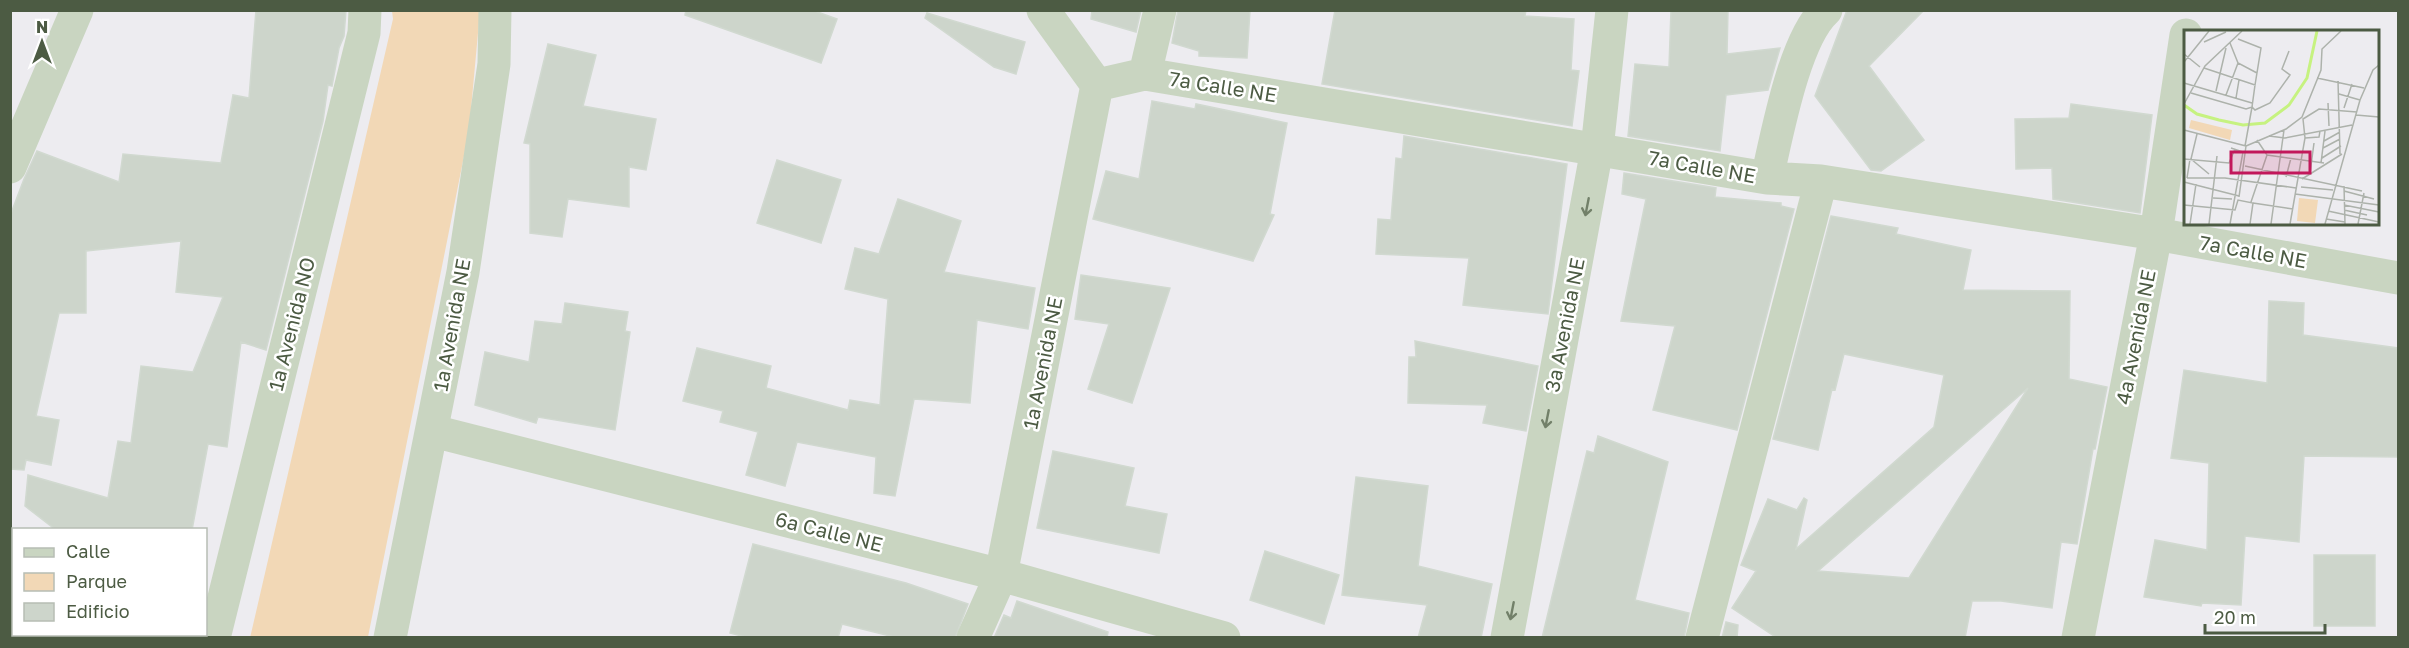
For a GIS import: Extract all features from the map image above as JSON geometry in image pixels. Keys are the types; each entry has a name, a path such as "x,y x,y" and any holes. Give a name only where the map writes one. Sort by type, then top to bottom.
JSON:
{"street":[{"path":"10,167 78,10"},
{"name":"1a Avenida NO","path":"214,638 364,33 365,10"},
{"name":"1a Avenida NE","path":"390,638 463,272 494,64 495,10"},
{"path":"494,64 516,10"},
{"path":"1043,10 1097,85"},
{"path":"1145,74 1161,10"},
{"name":"3a Avenida NE","path":"1507,638 1598,149 1612,10"},
{"path":"1767,178 1802,50 1819,17 1826,10"},
{"name":"4a Avenida NE","path":"2186,30 2189,10"},
{"name":"4a Avenida NE","path":"2078,638 2156,234 2184,46"},
{"name":"7a Calle NE","path":"1097,85 1145,74 1767,178 1821,181 2156,234 2398,278"},
{"name":"1a Avenida NE","path":"973,638 1001,575 1097,85"},
{"path":"1702,638 1821,181"},
{"name":"6a Calle NE","path":"433,431 1001,575 1224,638"}],"green space":[{"path":"392,11 480,11 469,131 368,637 250,638 393,19"}],"building":[{"path":"256,10 346,10 344,36 339,48 332,86 328,85 323,121 266,350 241,342 227,447 208,444 192,528 53,528 25,506 28,475 108,498 118,441 131,443 141,366 193,372 223,297 176,292 181,241 86,251 86,313 59,313 36,416 59,420 51,465 26,460 24,470 10,469 10,216 24,179 37,151 119,182 123,154 221,163 233,95 249,98"},
{"path":"686,10 812,10 837,19 821,63 685,15"},
{"path":"1092,10 1141,10 1136,32 1091,19"},
{"path":"1178,10 1250,10 1247,58 1199,56 1199,51 1172,43"},
{"path":"1335,10 1526,10 1525,16 1574,19 1571,70 1579,71 1572,126 1322,84"},
{"path":"1671,10 1728,10 1727,54 1780,48 1768,90 1726,95 1720,151 1628,136 1635,64 1669,67"},
{"path":"1847,10 1924,10 1869,66 1924,140 1881,171 1871,170 1815,96"},
{"path":"927,13 1025,42 1016,74 994,67 925,18"},
{"path":"548,44 596,55 583,106 656,119 646,170 629,167 629,207 568,199 562,237 530,233 530,144 524,143"},
{"path":"1152,101 1195,109 1196,104 1287,123 1270,214 1274,215 1253,261 1093,219 1106,171 1139,179"},
{"path":"2071,104 2152,115 2140,213 2053,199 2052,168 2016,169 2015,119 2069,118"},
{"path":"1404,136 1567,164 1548,314 1463,305 1469,258 1376,254 1378,219 1391,220 1396,158 1402,159"},
{"path":"777,160 841,180 821,243 757,223"},
{"path":"1624,173 1716,188 1715,197 1781,203 1781,206 1794,209 1737,430 1653,410 1675,326 1621,321 1646,199 1622,194"},
{"path":"898,199 961,221 944,272 1035,288 1028,329 977,320 970,403 914,399 895,496 874,493 876,457 797,442 785,486 746,475 758,432 720,422 723,411 683,401 697,348 771,366 766,388 848,410 850,400 880,405 888,299 845,289 855,248 879,254"},
{"path":"1831,216 1898,228 1896,234 1971,250 1963,290 2070,291 2069,379 2107,387 2095,449 2093,449 2077,544 2061,542 2052,608 2001,601 1972,601 1965,638 1777,638 1732,608 1756,571 1741,565 1768,499 1797,510 1804,498 1807,500 1796,549 1934,427 1944,375 1844,354 1835,390 1832,389 1818,450 1773,439","holes":["2028,388 1909,578 1818,571"]},
{"path":"1081,275 1170,288 1132,403 1088,389 1109,324 1075,319"},
{"path":"2269,301 2304,303 2303,335 2398,348 2398,457 2304,456 2299,542 2245,536 2241,605 2202,603 2201,606 2144,597 2155,540 2207,550 2209,463 2171,458 2184,370 2267,383"},
{"path":"565,303 628,312 625,331 630,332 615,430 538,417 536,423 475,405 485,352 529,362 535,321 562,324"},
{"path":"1415,341 1538,366 1526,431 1483,423 1487,405 1408,403 1409,357 1416,357"},
{"path":"1598,436 1668,462 1635,600 1689,613 1684,638 1542,638 1587,451 1594,453"},
{"path":"1053,451 1134,468 1125,506 1167,514 1159,553 1037,528"},
{"path":"1356,477 1428,486 1418,566 1492,584 1481,638 1418,638 1427,605 1342,595"},
{"path":"753,544 906,583 968,604 955,638 898,638 842,624 838,638 749,638 730,633"},
{"path":"1265,551 1339,575 1324,624 1250,600"},
{"path":"2314,555 2375,555 2375,626 2314,626"},
{"path":"1017,601 1108,632 1107,638 994,638 1004,615 1011,618"},
{"path":"1726,622 1738,625 1737,638 1722,638"}]}
